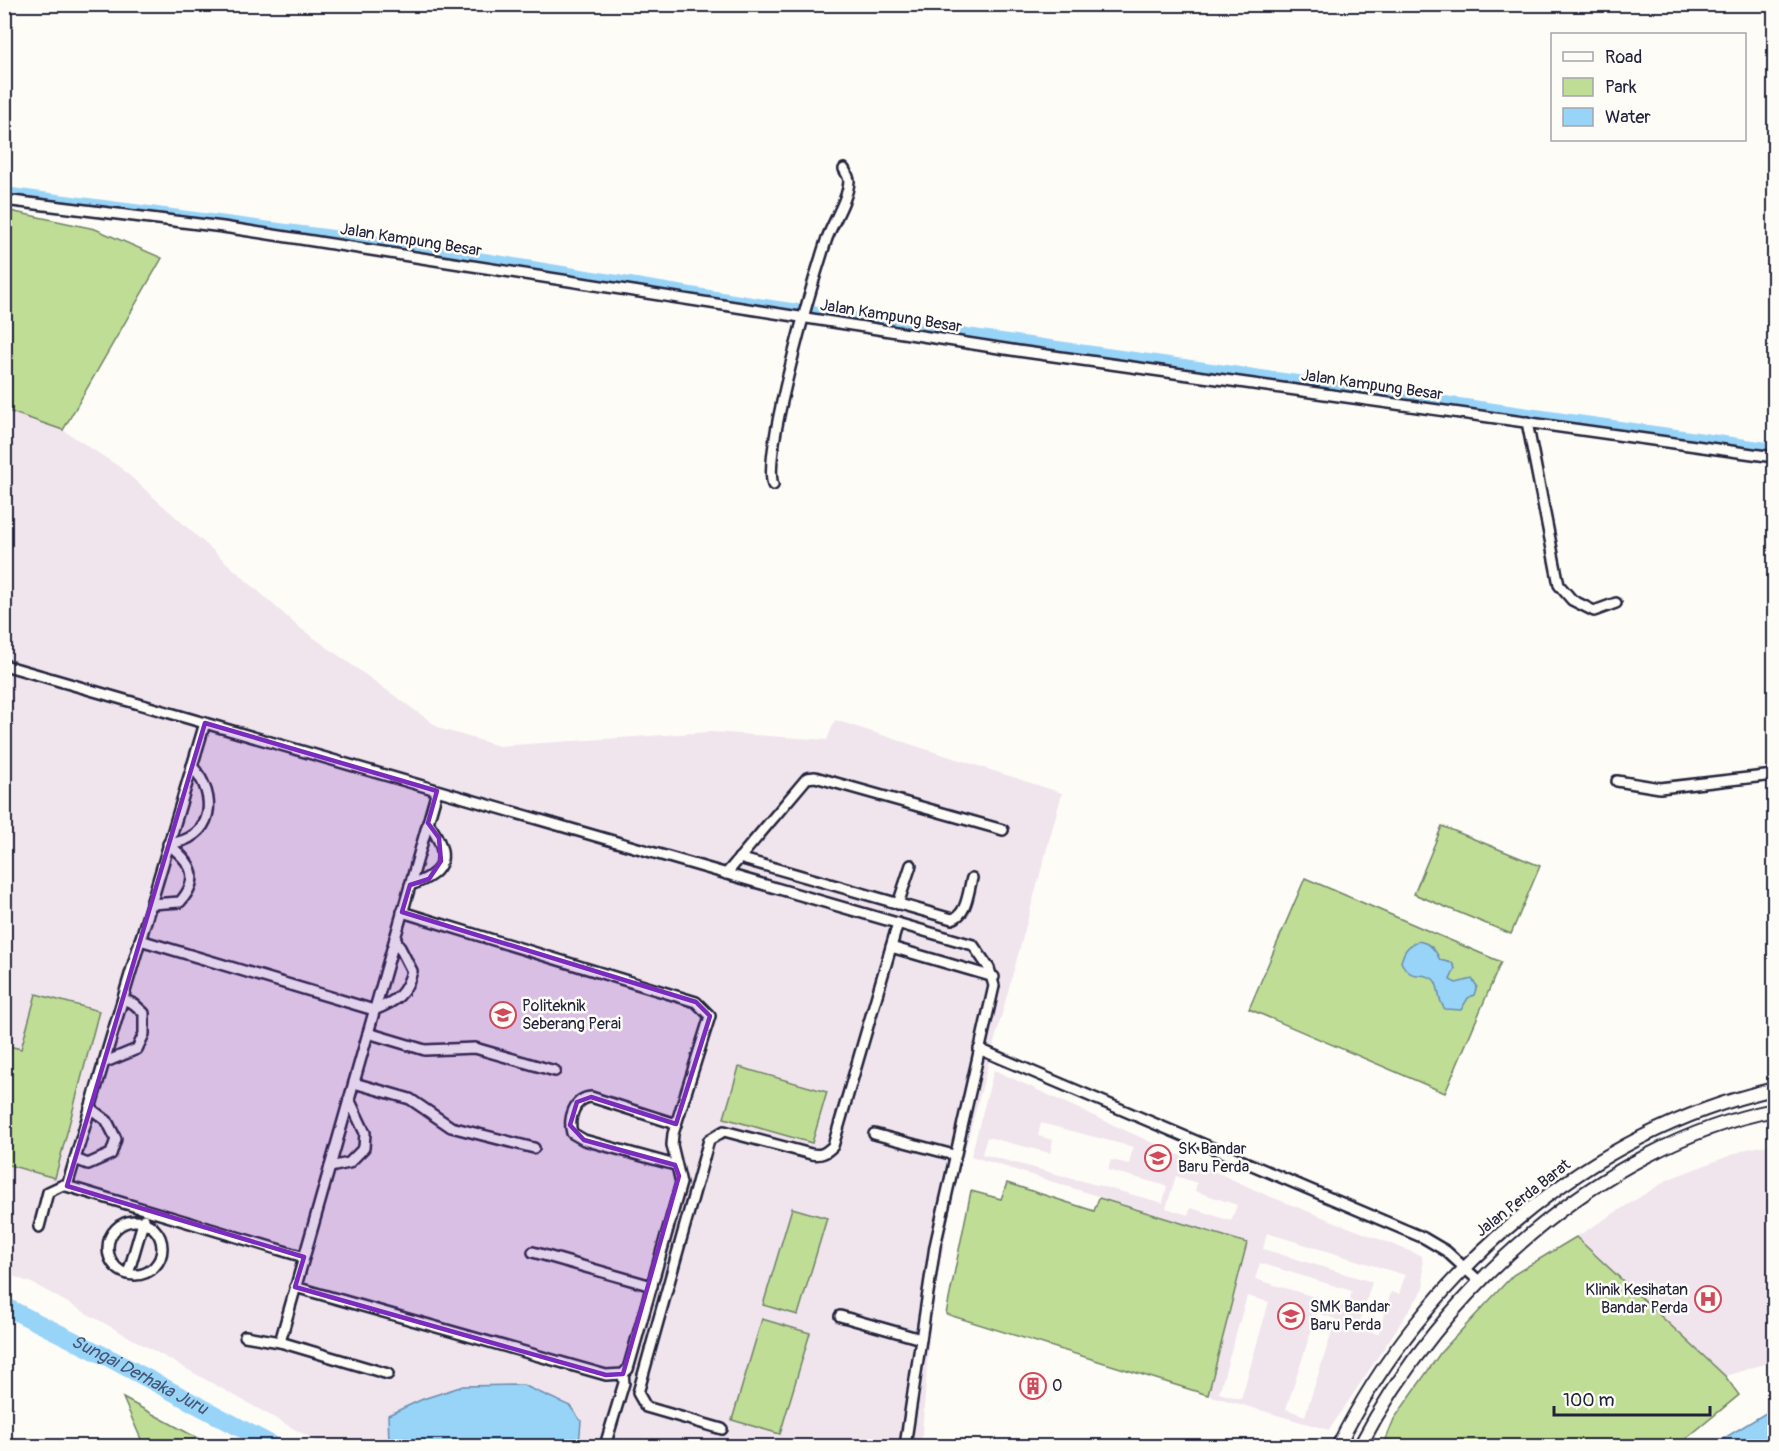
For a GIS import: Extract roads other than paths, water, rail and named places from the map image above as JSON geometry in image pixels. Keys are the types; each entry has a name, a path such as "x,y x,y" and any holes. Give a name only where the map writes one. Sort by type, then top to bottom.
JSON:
{"street":[{"path":"773,485 770,475 773,449 808,300 832,224 847,191 849,179 844,169"},
{"name":"Jalan Kampung Besar","path":"4,200 223,227 1018,351 1774,457"},
{"path":"1527,422 1559,585 1572,600 1594,611 1616,603"},
{"path":"4,665 973,945 980,952 994,977 994,986 934,1246 906,1446"},
{"path":"67,1186 205,723"},
{"path":"168,844 182,843 200,832 209,807 207,790 192,766"},
{"path":"1617,780 1660,788 1774,775"},
{"path":"726,874 807,778 815,777 1003,830"},
{"path":"280,1342 437,791"},
{"path":"410,885 429,879 436,872 441,861 443,851 439,838 428,823"},
{"path":"151,904 180,902 189,892 192,876 188,861 168,844"},
{"path":"739,858 952,919 958,917 963,910 972,878"},
{"path":"898,904 910,865"},
{"path":"295,1287 606,1375 623,1374 628,1369 652,1286 681,1183 672,1145 676,1124 710,1016 705,1008 685,999 402,912"},
{"path":"722,1429 646,1407 638,1393 709,1140 724,1131 811,1154 819,1155 828,1152 833,1146 898,923"},
{"path":"140,940 374,1010 400,997 407,989 412,971 395,938"},
{"path":"891,947 994,977"},
{"path":"104,1063 137,1049 144,1034 144,1013 134,1004 123,999"},
{"path":"368,1034 425,1050 475,1048 555,1071"},
{"path":"979,1049 1424,1238 1446,1251 1480,1282"},
{"path":"354,1083 410,1099 451,1128 534,1148"},
{"name":"Jalan Perda Barat","path":"1338,1446 1368,1390 1431,1305 1498,1235 1551,1194 1628,1143 1716,1107 1774,1089"},
{"path":"675,1165 584,1140 572,1133 570,1125 577,1102 584,1097 591,1097 676,1124"},
{"path":"330,1167 349,1163 364,1148 365,1133 349,1099"},
{"path":"75,1159 88,1164 111,1154 116,1139 107,1121 90,1108"},
{"name":"Jalan Perda Barat","path":"1360,1446 1384,1401 1439,1325 1512,1251 1581,1195 1653,1153 1751,1115 1774,1110"},
{"path":"874,1134 954,1155"},
{"path":"39,1227 48,1192 67,1186 304,1257"},
{"path":"128,1274 147,1209"},
{"path":"143,1222 158,1233 162,1242 159,1260 146,1273 128,1274 120,1271 110,1258 109,1241 113,1233 126,1223 143,1222"},
{"path":"532,1252 652,1286"},
{"path":"840,1316 921,1339"},
{"path":"245,1336 280,1342 388,1374"},
{"path":"609,1446 607,1439 624,1383 623,1374"}],"water":[{"path":"1418,941 1432,947 1440,960 1452,963 1455,968 1450,980 1456,983 1472,979 1477,986 1474,995 1468,998 1461,1010 1445,1009 1433,979 1409,972 1401,962 1406,949"},
{"path":"523,1385 570,1406 581,1421 579,1445 393,1446 389,1442 388,1415 423,1399 463,1386"},
{"path":"1774,1408 1774,1446 1711,1446"}],"waterway":[{"path":"4,192 387,242 771,305 1774,448"},
{"name":"Sungai Derhaka Juru","path":"4,1306 111,1359 274,1446"}],"place":[{"name":"Politeknik Seberang Perai","path":"503,1015"},
{"name":"SK Bandar Baru Perda","path":"1158,1158"},
{"name":"Klinik Kesihatan Bandar Perda","path":"1708,1299"},
{"name":"SMK Bandar Baru Perda","path":"1291,1316"},
{"name":"O","path":"1033,1386"}]}
